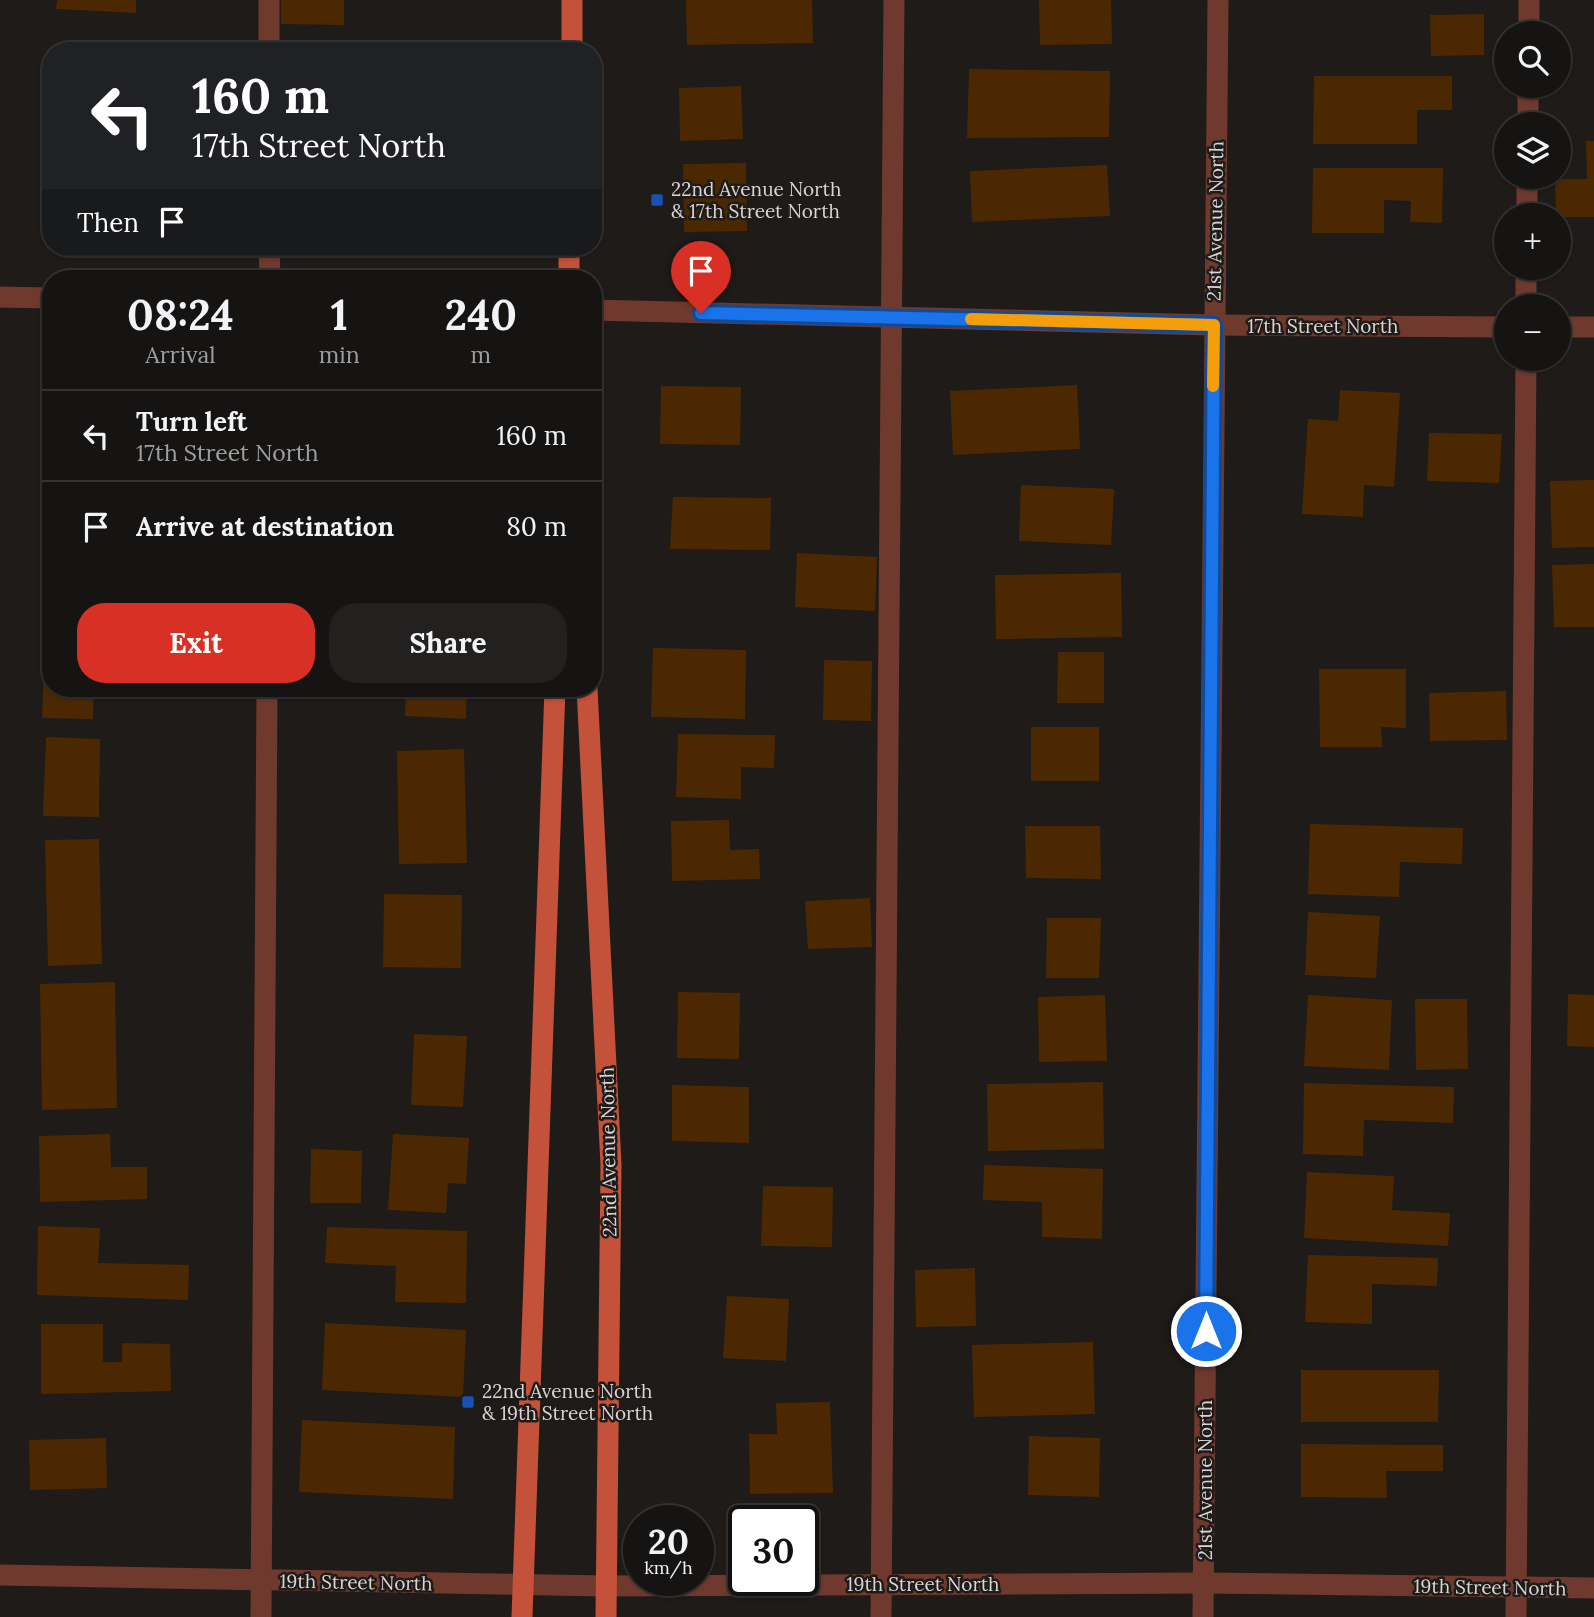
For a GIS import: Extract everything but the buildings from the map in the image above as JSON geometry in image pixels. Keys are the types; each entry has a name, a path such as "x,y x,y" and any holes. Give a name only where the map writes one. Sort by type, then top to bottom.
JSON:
{"main road":[{"path":"572,0 572,42"},
{"path":"522,1617 555,697"},
{"name":"22nd Avenue North","path":"587,697 611,1165 606,1617"}],"street":[{"path":"269,0 269,42"},
{"path":"881,1617 889,318 894,0"},
{"name":"21st Avenue North","path":"1203,1617 1218,0"},
{"path":"1529,0 1529,21"},
{"path":"0,297 42,298"},
{"name":"17th Street North","path":"602,310 1214,325 1494,327"},
{"path":"1571,327 1594,327"},
{"path":"1516,1617 1525,371"},
{"path":"261,1617 267,697"},
{"name":"19th Street North","path":"0,1576 606,1586 1204,1583 1594,1588"}],"slow traffic":[{"path":"971,319 1214,325 1213,386"}],"place":[{"name":"22nd Avenue North & 17th Street North","path":"657,200"},
{"name":"22nd Avenue North & 19th Street North","path":"468,1402"}],"route":[{"path":"701,313 1214,325 1206,1331"}]}
